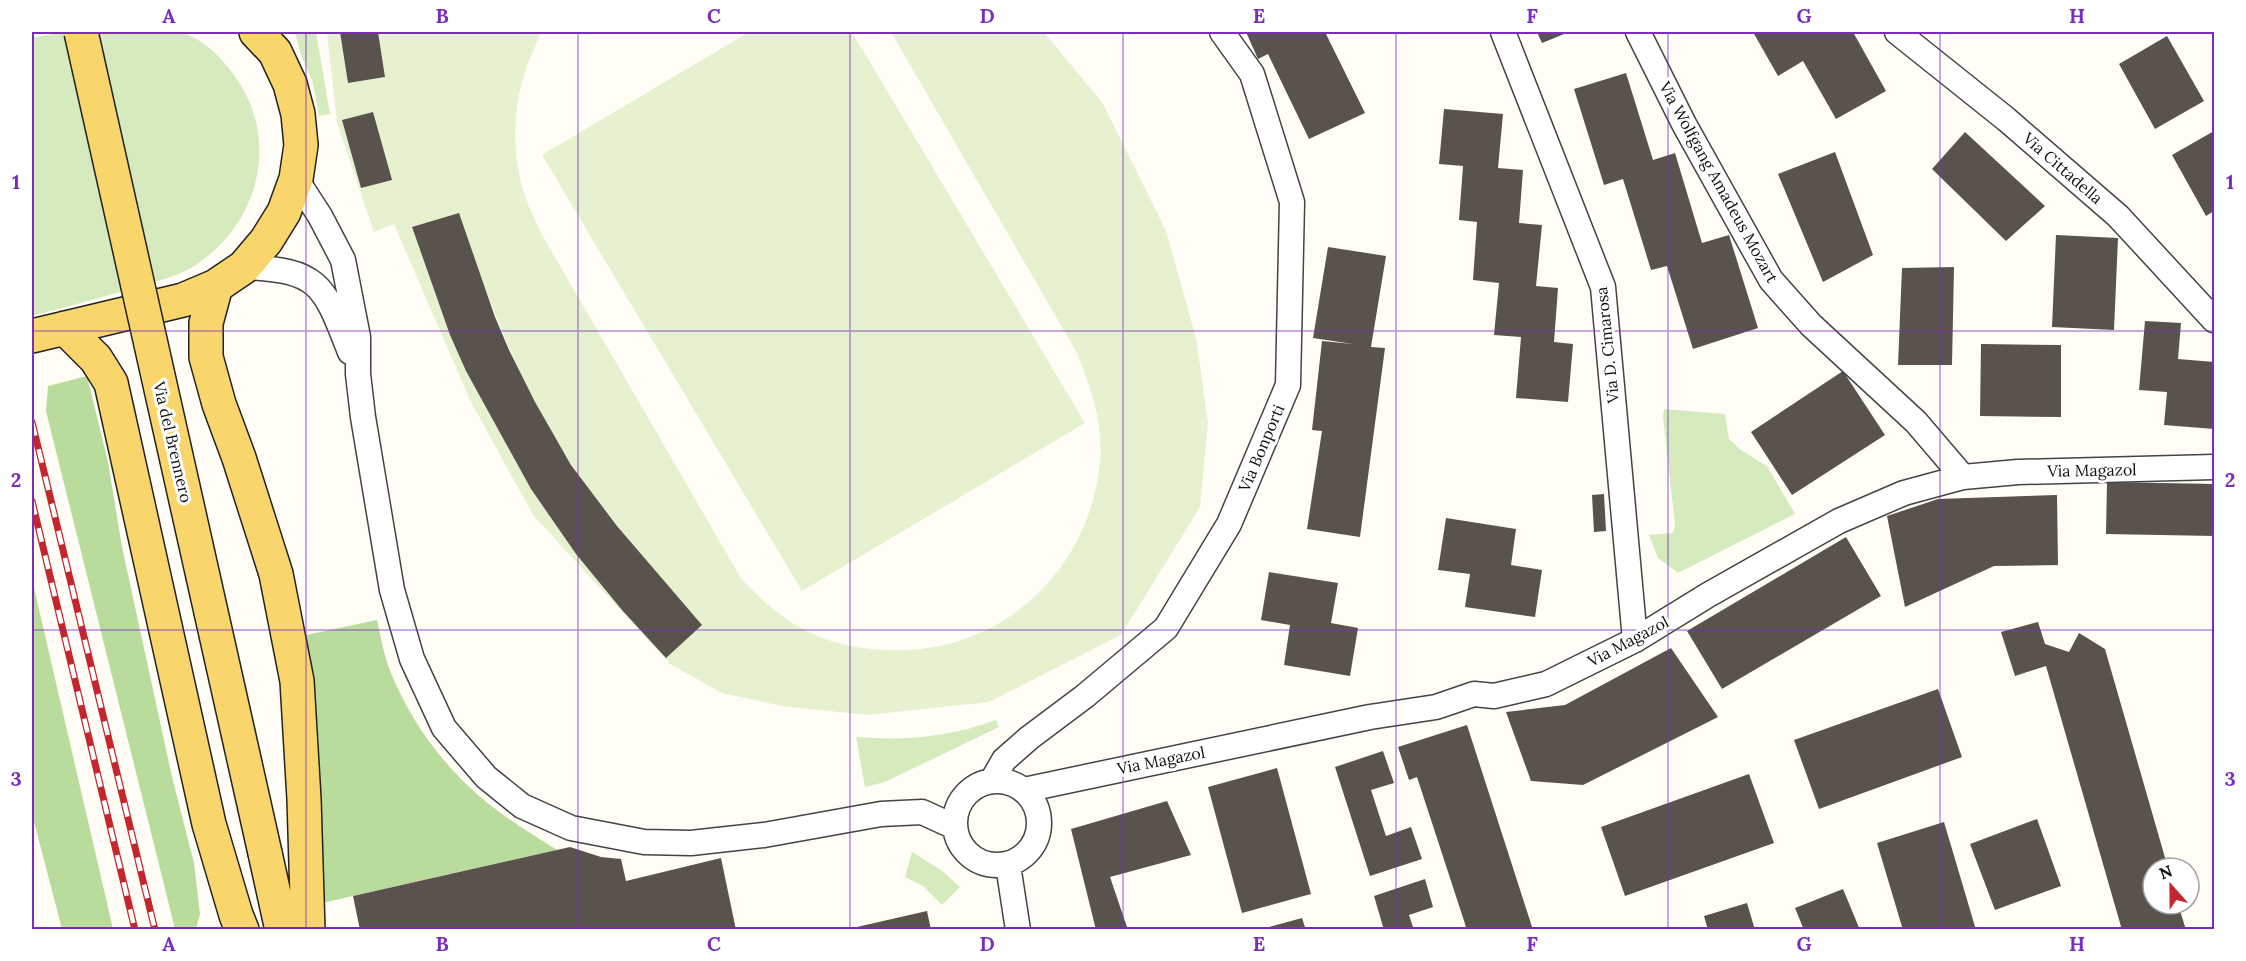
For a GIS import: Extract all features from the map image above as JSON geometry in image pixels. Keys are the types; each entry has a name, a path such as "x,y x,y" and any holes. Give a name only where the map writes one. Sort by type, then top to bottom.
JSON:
{"main road":[{"name":"Via del Brennero","path":"81,32 282,930"},
{"path":"32,336 183,300 216,286 244,267 266,241 284,212 296,179 301,145 298,114 290,84 270,38"},
{"path":"216,286 206,323 206,357 219,404 276,574 297,681 308,930"},
{"path":"65,328 96,359 111,383 209,824 242,930"}],"street":[{"name":"Via Bonporti","path":"992,781 1004,760 1029,738 1085,696 1166,628 1229,524 1288,385 1292,202 1252,74 1221,32"},
{"name":"Via D. Cimarosa","path":"1503,32 1603,287 1635,640"},
{"name":"Via Wolfgang Amadeus Mozart","path":"1638,32 1684,124 1771,280 1811,325 1916,422 1963,477"},
{"name":"Via Cittadella","path":"1898,32 2006,119 2118,216 2214,320"},
{"path":"296,179 320,216 343,260 358,338 358,374 363,417 392,590 411,659 444,728 486,777 522,806 571,828 644,842 691,843 765,835 881,814 921,812 955,827"},
{"path":"244,267 279,268 299,274 320,288 329,300 358,374"},
{"name":"Via Magazol","path":"1024,790 1370,717 1436,706 1474,694 1494,696 1546,684 1635,640 1708,595 1839,521 1904,493 1963,477 2018,472 2214,467"},
{"path":"992,781 1009,782 1024,790 1036,804 1040,823 1036,842 1025,856 1008,865 989,866 972,858 960,844 955,827 956,811 964,796 977,786 992,781"},
{"path":"1008,865 1018,930"}],"green space":[{"path":"174,31 188,35 202,43 226,65 246,95 256,121 259,147 258,173 250,198 238,222 221,243 194,266 167,278 32,316 32,38 63,32"},
{"path":"295,32 316,32 330,114 319,116 313,83 300,52"},
{"path":"327,32 340,32 348,83 385,77 378,32 542,32 520,89 515,128 518,169 525,195 541,233 742,580 782,616 817,636 851,646 873,649 926,648 964,639 999,623 1030,601 1056,573 1077,540 1092,503 1101,449 1098,420 1077,353 891,32 1044,32 1103,104 1166,231 1196,338 1208,423 1200,507 1121,635 989,702 867,715 782,706 722,693 670,664 533,515 470,400 394,224 374,232 337,123","holes":["343,120 391,180 361,188","412,228 474,258 517,364 557,441 618,527 702,625 666,657 576,554 531,489 466,371 450,335"]},
{"path":"749,32 852,32 1085,423 802,591 542,155"},
{"path":"87,376 108,462 122,547 172,777 194,863 200,914 196,929 175,929 46,411 48,386"},
{"path":"1664,409 1725,414 1729,439 1741,450 1767,466 1795,514 1678,573 1658,558 1649,535 1673,533 1675,525"},
{"path":"32,579 113,929 62,929 32,814"},
{"path":"377,620 386,660 398,690 427,739 451,769 487,803 557,850 322,903 318,735 306,635"},
{"path":"996,720 999,727 885,782 865,787 856,737 910,738 944,734"},
{"path":"912,852 941,870 960,887 942,905 923,886 905,877"}],"building":[{"path":"340,32 378,32 385,77 348,83"},
{"path":"1246,32 1313,32 1314,34 1325,32 1365,113 1309,139 1268,54 1258,59"},
{"path":"1537,32 1569,32 1542,43"},
{"path":"1753,32 1853,32 1886,91 1836,119 1803,61 1778,76"},
{"path":"2167,36 2204,101 2155,129 2119,64"},
{"path":"1626,73 1653,160 1675,153 1702,243 1729,235 1758,328 1693,349 1667,266 1651,270 1623,179 1604,185 1574,89"},
{"path":"1444,109 1503,114 1498,168 1523,170 1519,223 1542,225 1536,286 1558,288 1554,342 1573,344 1568,402 1516,398 1521,337 1494,335 1499,283 1473,280 1477,222 1459,220 1463,166 1439,164"},
{"path":"373,112 392,180 361,188 342,120"},
{"path":"2214,131 2214,211 2206,216 2172,155"},
{"path":"1965,132 2045,206 2006,241 1932,169"},
{"path":"1835,152 1873,255 1823,282 1778,174"},
{"path":"459,213 495,317 509,350 571,465 617,526 702,625 666,658 622,610 576,554 531,489 466,371 450,335 412,227"},
{"path":"2056,235 2118,238 2114,330 2052,327"},
{"path":"1328,247 1386,256 1371,347 1385,348 1360,537 1307,529 1322,431 1312,430 1322,341 1353,344 1313,338"},
{"path":"1954,267 1952,365 1898,365 1902,268"},
{"path":"2145,321 2181,323 2178,359 2214,362 2214,429 2164,425 2167,392 2139,390"},
{"path":"1981,344 2061,345 2061,417 1980,416"},
{"path":"1843,371 1885,435 1792,495 1751,432"},
{"path":"2107,482 2214,484 2214,536 2106,534"},
{"path":"1604,494 1606,531 1594,532 1592,495"},
{"path":"2057,495 2058,565 1994,566 1905,607 1887,516 1938,499"},
{"path":"1446,518 1516,529 1511,565 1542,570 1535,617 1465,607 1470,574 1438,570"},
{"path":"1846,537 1881,596 1722,689 1687,631"},
{"path":"1269,572 1338,583 1331,623 1358,628 1350,676 1284,665 1290,625 1261,620"},
{"path":"2038,622 2045,644 2069,652 2079,633 2105,649 2165,856 2141,856 2141,916 2182,916 2186,930 2122,930 2046,666 2015,676 2001,632"},
{"path":"1671,648 1718,717 1583,785 1531,781 1506,712 1565,705"},
{"path":"1938,689 1962,757 1819,809 1794,740"},
{"path":"1467,725 1533,930 1467,930 1417,777 1409,780 1398,747"},
{"path":"1383,751 1394,783 1371,790 1386,836 1411,827 1422,859 1370,876 1335,767"},
{"path":"1277,768 1311,894 1242,913 1208,787"},
{"path":"1749,774 1774,843 1625,896 1601,827"},
{"path":"1167,801 1191,855 1110,877 1128,930 1096,930 1071,829"},
{"path":"2037,819 2061,886 1995,910 1970,844"},
{"path":"1944,822 1976,930 1903,930 1877,843"},
{"path":"570,847 601,857 621,859 626,881 721,858 736,930 360,930 353,896"},
{"path":"1425,879 1433,907 1409,915 1414,930 1384,930 1374,896"},
{"path":"1843,889 1860,930 1804,930 1795,908"},
{"path":"1747,903 1755,930 1708,930 1704,916"},
{"path":"927,911 931,930 848,929"},
{"path":"1302,918 1306,930 1262,930 1262,929"}],"railway":[{"path":"32,422 155,930"},
{"path":"32,501 135,930"}]}
